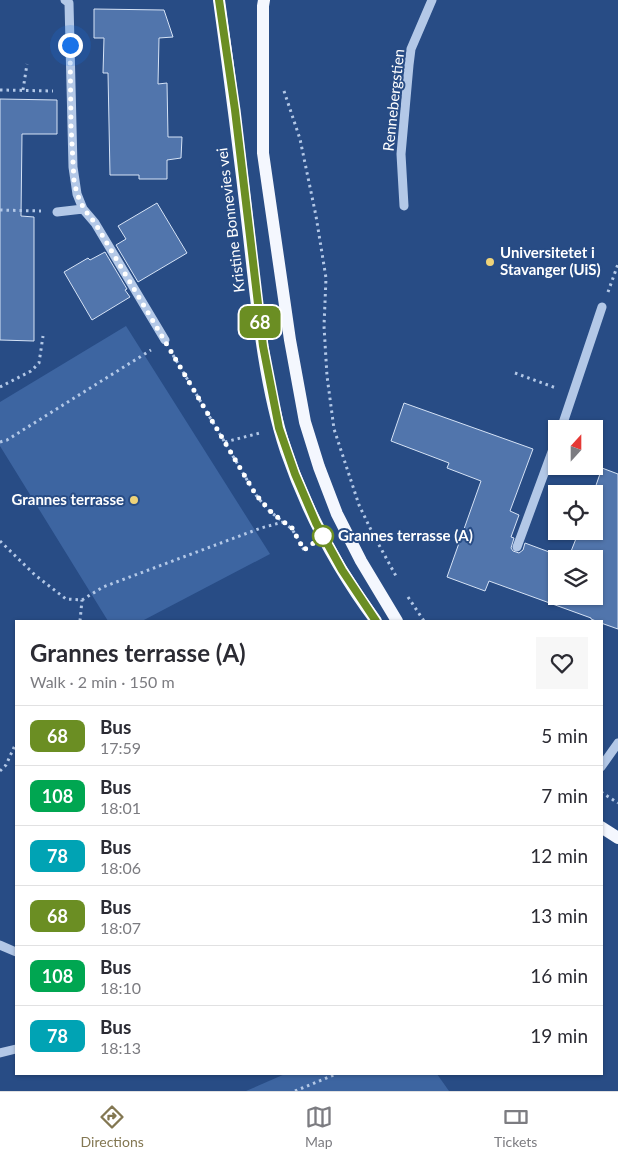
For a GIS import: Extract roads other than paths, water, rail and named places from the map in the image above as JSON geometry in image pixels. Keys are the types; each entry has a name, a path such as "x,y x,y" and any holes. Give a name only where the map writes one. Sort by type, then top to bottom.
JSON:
{"main road":[{"name":"Kristine Bonnevies vei","path":"219,0 235,110 263,346 279,428 295,474 316,523 342,570 375,620"},
{"path":"264,0 263,153 290,340 306,422 319,467 338,514 361,561 396,620"},
{"path":"603,829 618,838"}],"street":[{"path":"65,0 69,3 72,167 77,194 84,209 95,223 165,340"},
{"name":"Rennebergstien","path":"404,206 400,154 411,49 432,0"},
{"path":"57,212 84,209"},
{"path":"564,420 602,307"},
{"path":"517,547 548,463"},
{"path":"603,764 618,743"},
{"path":"0,945 15,952"},
{"path":"0,1053 15,1049"}],"place":[{"name":"Universitetet i Stavanger (UiS)","path":"490,262"},
{"name":"Grannes terrasse","path":"134,500"},
{"name":"Grannes terrasse (A)","path":"323,536"}]}
